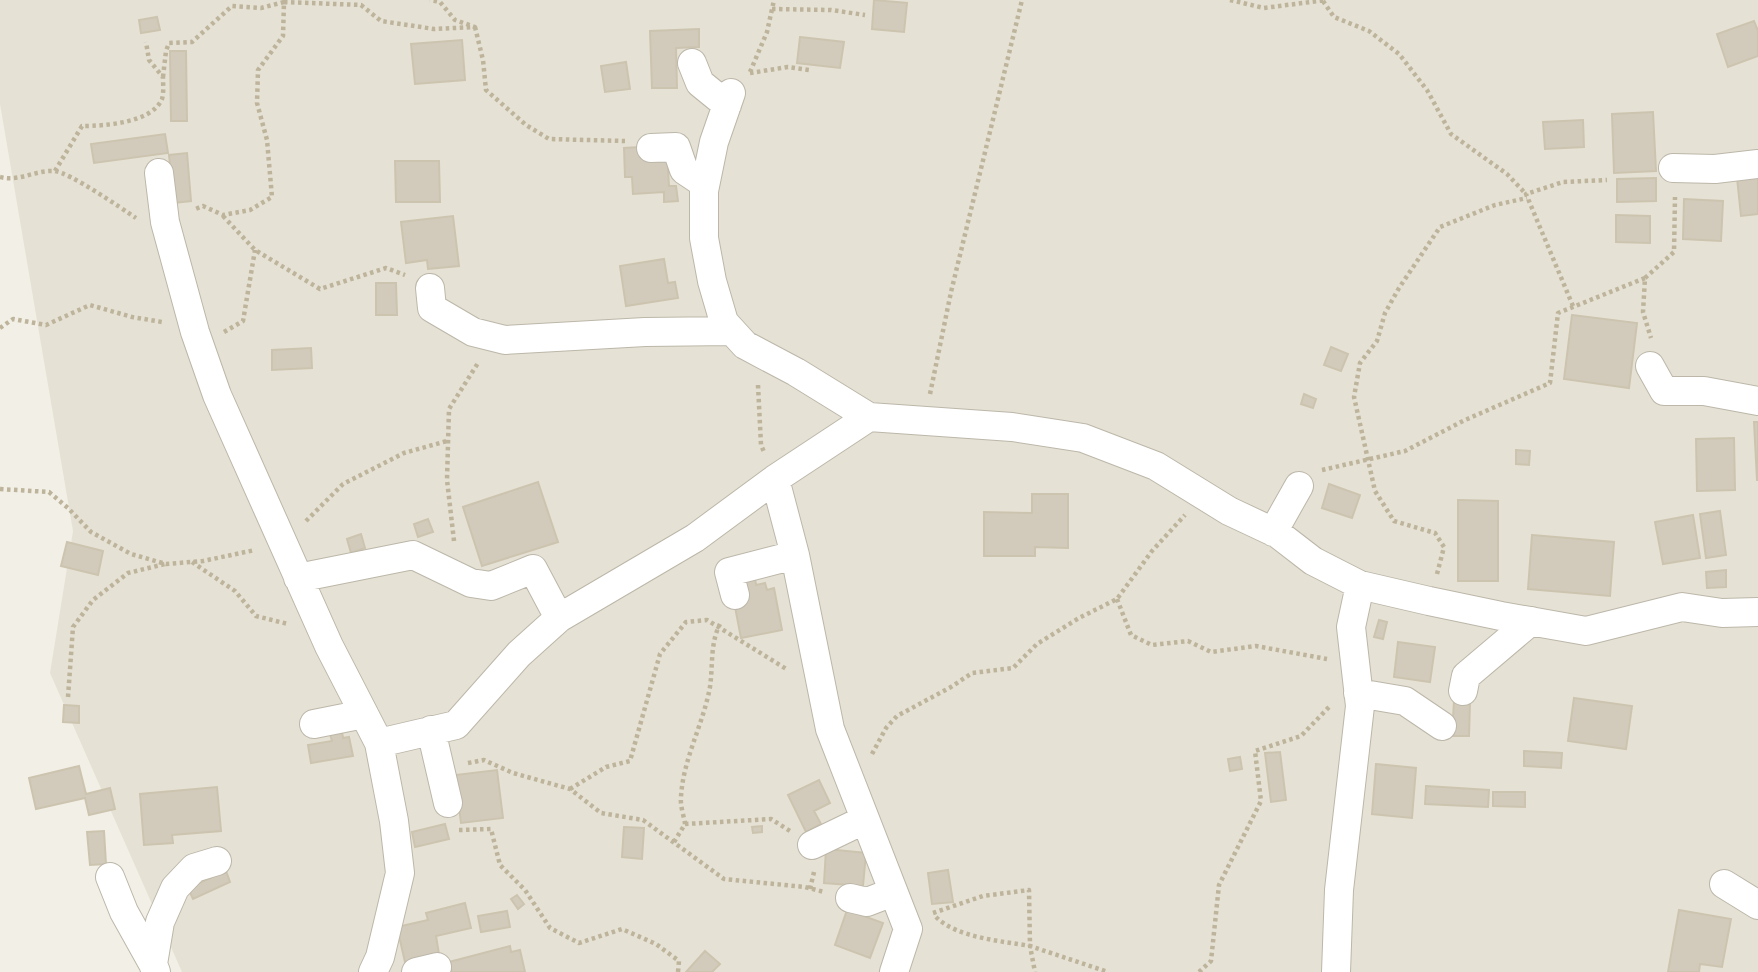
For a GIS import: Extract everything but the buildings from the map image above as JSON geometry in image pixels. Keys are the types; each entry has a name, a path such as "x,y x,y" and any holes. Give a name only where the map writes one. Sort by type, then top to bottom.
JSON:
{"street":[{"path":"692,63 700,83 729,99 714,142 705,184 704,237 712,281 724,322 739,338 869,417 1012,427 1083,438 1156,466 1230,511 1273,531 1313,561 1360,585 1429,601 1586,631 1682,607 1722,613 1758,612"},
{"path":"651,148 676,146 684,170 705,184"},
{"path":"1673,168 1715,169 1758,164"},
{"path":"159,173 165,222 194,328 217,395 323,633 379,743 394,821 400,873 380,957 380,971"},
{"path":"430,288 432,308 473,332 505,340 645,332 739,338"},
{"path":"1650,366 1664,391 1704,391 1758,401"},
{"path":"379,743 456,724 519,654 559,618 695,538 775,479 869,417"},
{"path":"775,479 795,555 830,729 908,929 894,972"},
{"path":"1273,531 1299,486"},
{"path":"299,578 413,555 471,583 491,586 533,569 559,618"},
{"path":"735,595 729,572 795,555"},
{"path":"1336,972 1339,890 1360,706 1351,627 1360,585"},
{"path":"1458,680 1531,621"},
{"path":"1358,693 1405,701 1442,726"},
{"path":"314,724 365,714"},
{"path":"431,730 448,803"},
{"path":"812,845 864,820"},
{"path":"155,968 160,922 175,888 194,869 217,861"},
{"path":"110,877 124,912 155,968"},
{"path":"1724,884 1758,905"},
{"path":"850,898 867,902 893,892"}],"path":[{"path":"430,0 440,1 455,20 475,27"},
{"path":"774,0 767,32 749,73 788,67 809,70"},
{"path":"924,421 951,292 1022,0"},
{"path":"1230,0 1264,8 1324,0 1334,17 1369,31 1399,54 1427,90 1451,134 1507,174 1527,196 1573,306"},
{"path":"55,171 82,126 106,126 138,118 156,109 163,97 163,77 169,43 192,41 232,6 261,8 285,1 361,5 381,21 434,29 475,27"},
{"path":"223,215 250,211 272,197 267,140 257,103 258,70 283,36 285,1"},
{"path":"772,9 831,10 865,15"},
{"path":"475,27 483,60 486,90 526,125 549,139 641,140 651,148"},
{"path":"146,42 149,60 163,77"},
{"path":"1299,486 1318,470 1405,452 1465,420 1550,383 1558,313 1645,278 1674,252 1676,210 1673,168"},
{"path":"0,177 10,180 55,171 145,224 165,222 202,206 223,215 255,250 320,289 386,268 430,288"},
{"path":"1429,601 1444,547 1435,533 1395,521 1375,491 1354,397 1360,363 1377,341 1385,313 1399,288 1440,227 1563,182 1607,180"},
{"path":"0,328 13,319 46,325 90,305 132,317 194,328 230,330 243,321 255,250"},
{"path":"1645,278 1643,312 1653,344 1650,366"},
{"path":"739,338 758,388 761,445 775,479"},
{"path":"471,583 452,537 447,480 449,409 482,357 505,340"},
{"path":"68,697 74,626 93,600 128,573 284,544 343,484 404,453 447,440"},
{"path":"0,489 49,492 91,532 131,555 166,564"},
{"path":"850,782 865,766 886,728 897,716 972,673 1013,668 1037,644 1117,599 1152,551 1204,495"},
{"path":"192,562 235,592 256,615 323,633"},
{"path":"674,842 685,824 681,799 690,750 710,687 715,634 735,595"},
{"path":"1117,599 1131,635 1152,645 1188,641 1211,652 1256,646 1354,665 1330,706 1301,736 1255,751 1261,801 1219,885 1211,961 1199,972"},
{"path":"570,789 606,767 630,761 660,654 686,622 707,620 719,626 822,690"},
{"path":"440,768 484,760 513,773 570,789 601,813 643,820 724,879 805,887 850,898"},
{"path":"448,803 460,831 491,829 500,865 525,890 550,928 579,943 622,929 656,944 679,961 678,972"},
{"path":"685,824 771,819 812,845"},
{"path":"908,929 932,913 984,896 1029,890 1030,946 1035,972"},
{"path":"932,913 941,921 970,935 1030,946 1108,972"}],"shaded area":[{"path":"0,0 1758,0 1758,972 182,972 50,673 73,531 0,104"}]}
